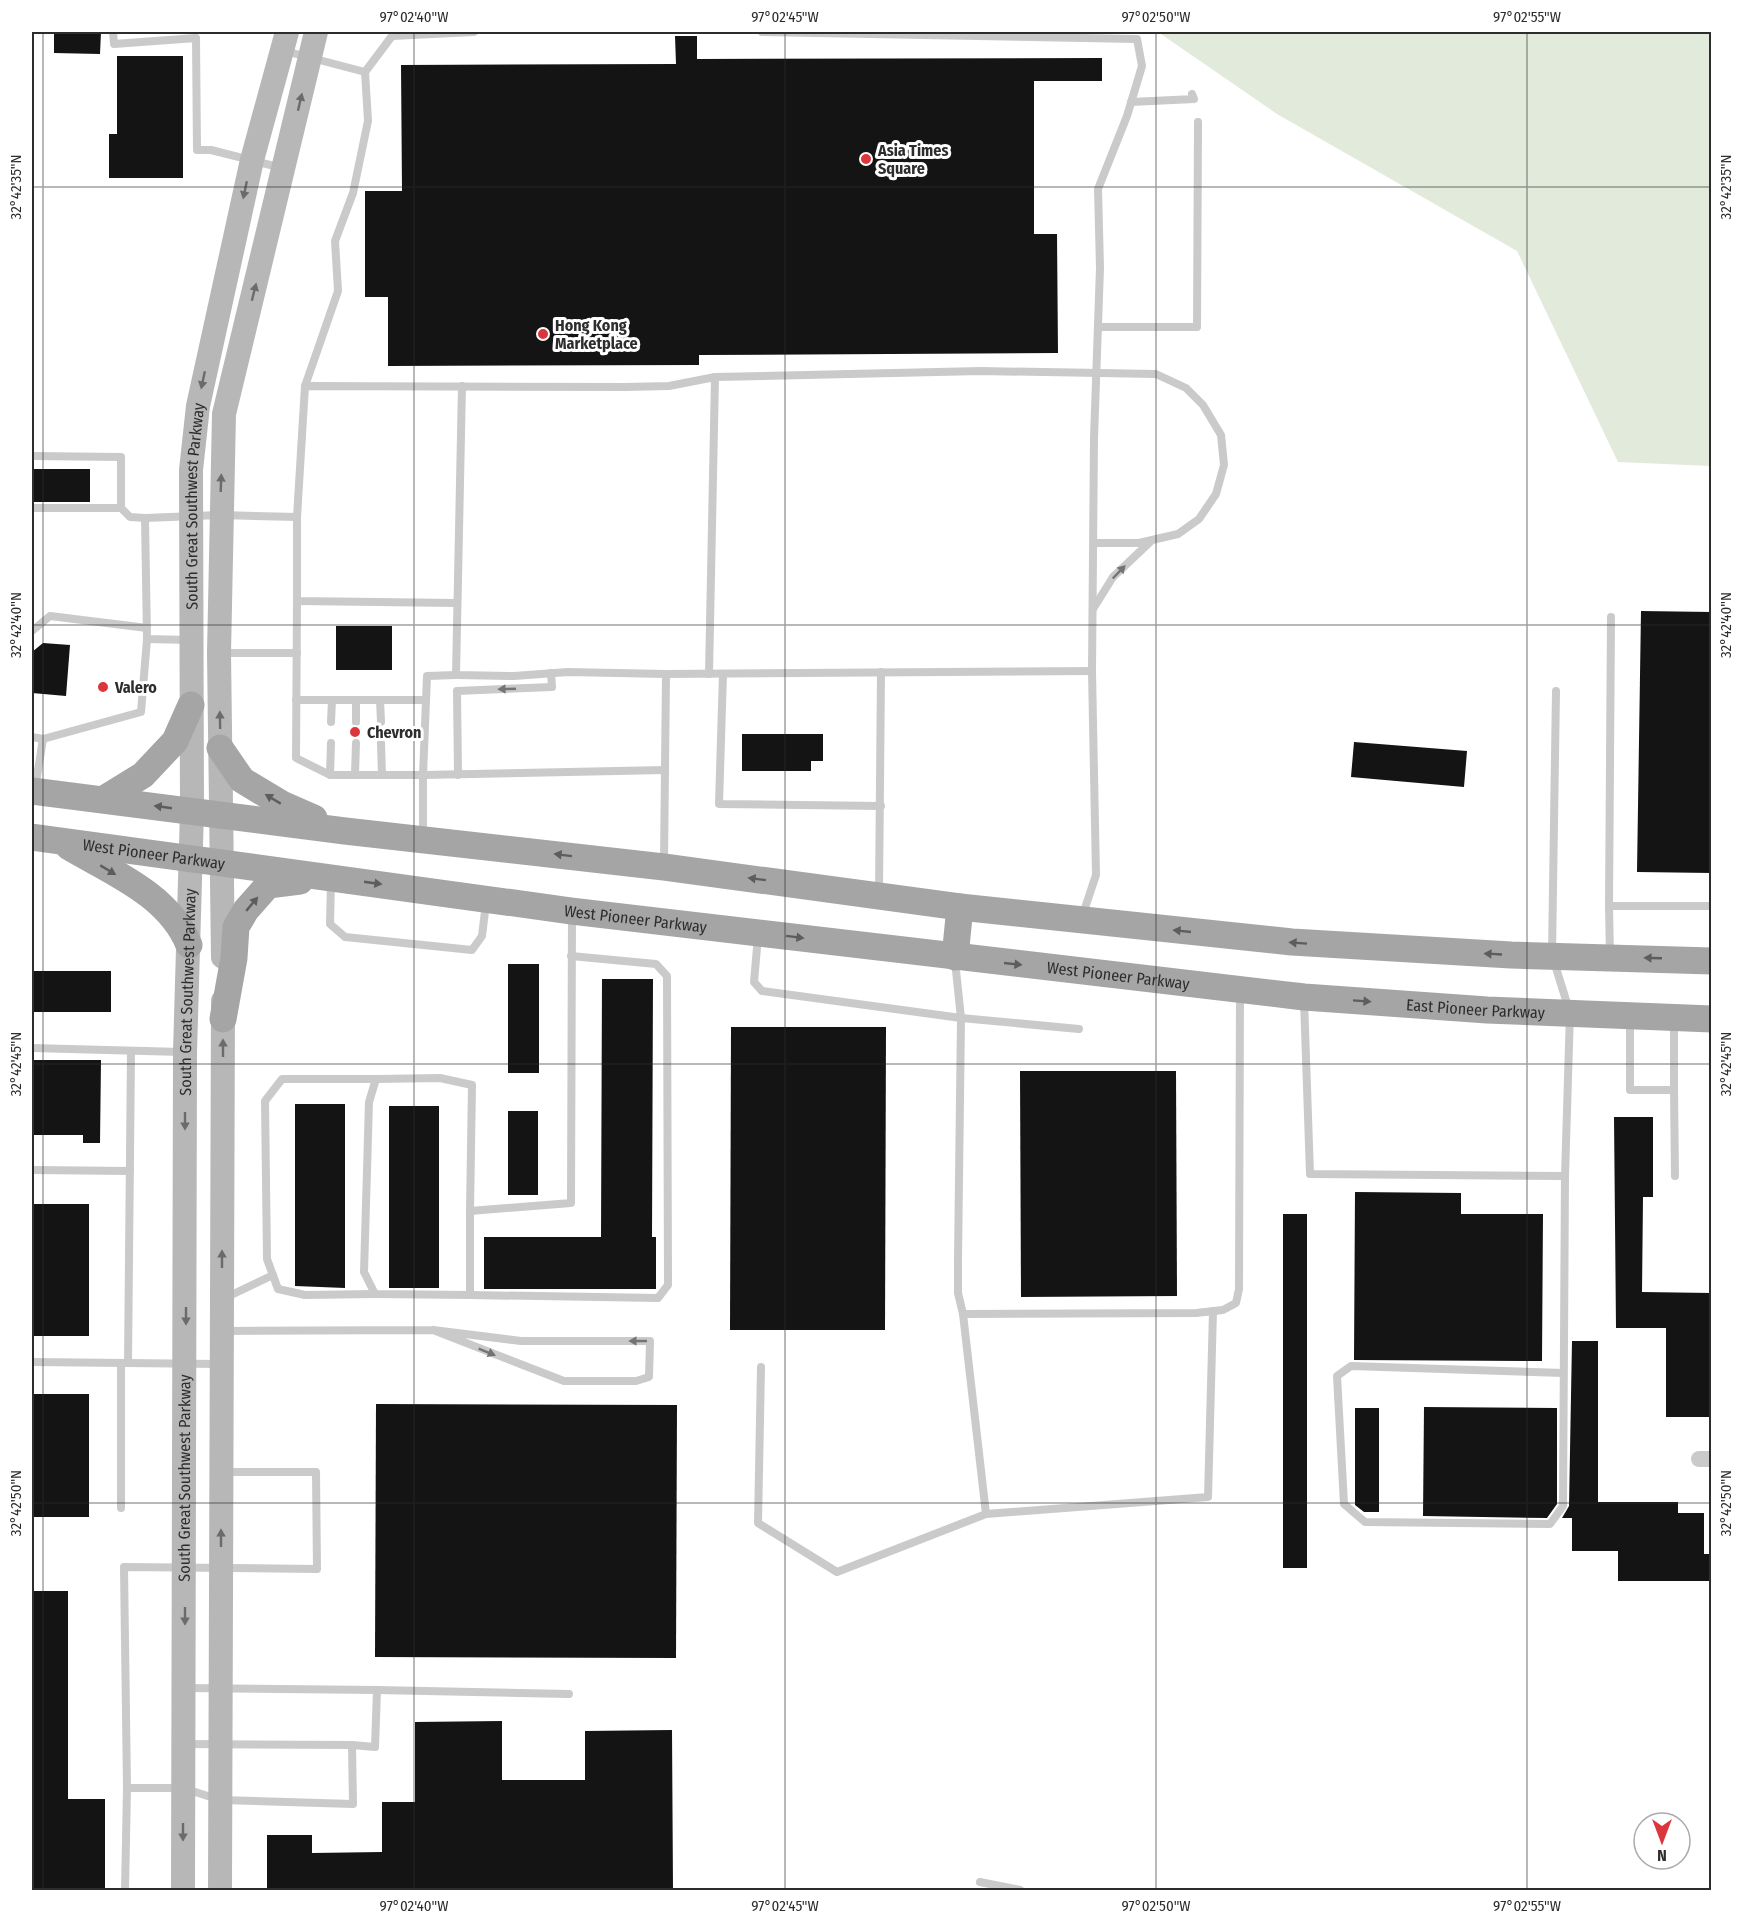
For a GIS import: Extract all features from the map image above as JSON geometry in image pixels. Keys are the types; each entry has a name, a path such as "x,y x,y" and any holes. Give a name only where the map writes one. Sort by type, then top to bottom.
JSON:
{"main road":[{"name":"South Great Southwest Parkway","path":"219,1890 223,1019 219,653 220,515 224,414 285,169 316,32"},
{"name":"South Great Southwest Parkway","path":"183,1890 185,1052 192,811 191,470 198,406 252,160 284,41"},
{"path":"104,799 143,775 175,741 191,705"},
{"path":"220,748 242,780 282,804 345,831"},
{"path":"33,791 345,831 664,867 1081,921 1303,943 1712,961"},
{"name":"West Pioneer Parkway","path":"32,837 572,911 955,957 1240,988"},
{"path":"58,840 162,903 182,927 189,945"},
{"path":"223,1019 234,957 236,927 246,910 268,885 331,877"},
{"path":"955,957 960,907"},
{"name":"East Pioneer Parkway","path":"1240,988 1304,997 1487,1010 1712,1019"}],"lane":[{"path":"113,32 114,44 196,38 197,150 211,150 285,169"},
{"path":"474,32 392,36 365,72 368,122 353,193 335,242 338,291 305,386 297,517 296,758 330,775 458,775 664,770"},
{"path":"762,32 1137,39 1142,66 1098,189 1092,671 1096,875 1081,921"},
{"path":"284,41 310,57 365,72"},
{"path":"1131,102 1194,99 1192,94"},
{"path":"1098,327 1197,327 1198,122"},
{"path":"305,386 658,386 715,377 945,371 1156,374 1186,388 1203,405 1221,435 1224,465 1216,494 1199,519 1178,534 1138,543 1095,543"},
{"path":"710,674 715,377"},
{"path":"456,675 462,386"},
{"path":"32,456 121,457 121,508 130,517 220,515 297,517"},
{"path":"32,508 121,508"},
{"path":"32,737 43,739 141,712 147,639 145,518"},
{"path":"1093,609 1113,577 1152,540"},
{"path":"297,601 457,603"},
{"path":"32,631 50,616 147,628"},
{"path":"1610,957 1608,906 1611,617"},
{"path":"147,639 191,640"},
{"path":"219,653 297,653"},
{"path":"423,839 427,676 514,676 551,673 1092,671"},
{"path":"879,894 881,672"},
{"path":"458,775 457,691 552,687 551,673"},
{"path":"664,867 666,674"},
{"path":"723,674 719,804 881,806"},
{"path":"1556,691 1552,955 1570,1013 1565,1176 1564,1373 1563,1506 1550,1524 1365,1522 1344,1504 1338,1376 1351,1366 1564,1373"},
{"path":"296,700 426,700"},
{"path":"331,722 332,700"},
{"path":"356,700 356,722"},
{"path":"380,700 381,722"},
{"path":"33,791 43,739"},
{"path":"330,743 330,775"},
{"path":"355,775 356,743"},
{"path":"381,743 382,775"},
{"path":"331,877 330,924 345,937 471,950 482,936 486,899"},
{"path":"1608,906 1712,906"},
{"path":"470,1211 571,1203 572,911"},
{"path":"759,933 754,982 762,991 961,1018 1079,1029"},
{"path":"470,1295 472,1085 440,1078 282,1079 265,1101 267,1259 278,1288 305,1294 658,1298 668,1285 667,976 656,964 571,956"},
{"path":"955,957 961,1018 958,1293 963,1314 986,1514"},
{"path":"963,1314 1213,1311 1236,1303 1239,1289 1240,988"},
{"path":"1304,997 1310,1174 1565,1176"},
{"path":"1630,1015 1630,1090 1674,1090"},
{"path":"1674,1017 1675,1176"},
{"path":"32,1048 185,1052"},
{"path":"121,1508 131,1051"},
{"path":"375,1294 364,1272 369,1102 376,1079"},
{"path":"32,1170 130,1171"},
{"path":"222,1300 273,1275"},
{"path":"761,1367 758,1523 837,1572 986,1514 1208,1497 1213,1311"},
{"path":"222,1330 433,1330 521,1341 650,1341 649,1377 636,1381 564,1381 433,1330"},
{"path":"32,1362 222,1364"},
{"path":"125,1890 124,1567 317,1569 316,1472 222,1472"},
{"path":"184,1688 569,1694"},
{"path":"184,1744 375,1747 377,1690"},
{"path":"126,1788 183,1788 220,1800 353,1804 352,1745"},
{"path":"980,1882 1020,1890"}],"green space":[{"path":"1158,32 1711,32 1711,466 1618,462 1517,251 1277,114"}],"building":[{"path":"54,32 101,32 100,54 54,53"},
{"path":"675,36 697,36 697,59 1102,58 1102,81 1034,81 1034,234 1057,234 1058,353 699,355 699,365 388,366 388,297 365,297 365,191 402,191 401,65 676,64"},
{"path":"117,56 183,56 183,178 109,178 109,134 117,134"},
{"path":"32,469 90,469 90,502 32,502"},
{"path":"1641,611 1712,612 1712,873 1637,872"},
{"path":"336,626 392,626 392,670 336,670"},
{"path":"43,643 70,645 66,696 32,693 32,652"},
{"path":"742,734 823,734 823,761 811,761 811,771 742,771"},
{"path":"1354,742 1467,751 1464,787 1351,777"},
{"path":"508,964 539,964 539,1073 508,1073"},
{"path":"32,971 111,971 111,1012 32,1012"},
{"path":"602,979 653,979 652,1237 656,1237 656,1289 484,1289 484,1237 601,1237"},
{"path":"731,1027 886,1027 885,1330 730,1330"},
{"path":"32,1060 101,1060 100,1143 83,1143 83,1135 32,1135"},
{"path":"1020,1071 1176,1071 1177,1296 1021,1297"},
{"path":"295,1104 345,1104 345,1288 295,1286"},
{"path":"389,1106 439,1106 439,1288 389,1288"},
{"path":"508,1111 538,1111 538,1195 508,1195"},
{"path":"1614,1117 1653,1117 1653,1197 1643,1197 1642,1292 1712,1293 1712,1417 1666,1417 1666,1328 1616,1328"},
{"path":"1355,1192 1461,1193 1461,1214 1543,1214 1542,1361 1354,1360"},
{"path":"32,1204 89,1204 89,1336 32,1336"},
{"path":"1283,1214 1307,1214 1307,1568 1283,1568"},
{"path":"1572,1341 1598,1341 1598,1502 1678,1502 1678,1513 1704,1513 1704,1554 1712,1554 1712,1581 1618,1581 1618,1551 1572,1551 1572,1518 1562,1518 1569,1506"},
{"path":"32,1394 89,1394 89,1517 32,1517"},
{"path":"376,1404 677,1405 676,1658 375,1657"},
{"path":"1424,1407 1557,1408 1557,1504 1547,1518 1423,1516"},
{"path":"1355,1408 1379,1408 1379,1512 1364,1512 1355,1505"},
{"path":"32,1591 68,1591 68,1799 105,1799 105,1890 32,1890"},
{"path":"502,1721 502,1780 585,1780 585,1731 672,1730 673,1890 267,1890 267,1835 312,1835 312,1853 382,1852 382,1802 415,1802 415,1722"}],"place":[{"name":"Asia Times Square","path":"866,159"},
{"name":"Hong Kong Marketplace","path":"543,334"},
{"name":"Valero","path":"103,687"},
{"name":"Chevron","path":"355,732"}]}
